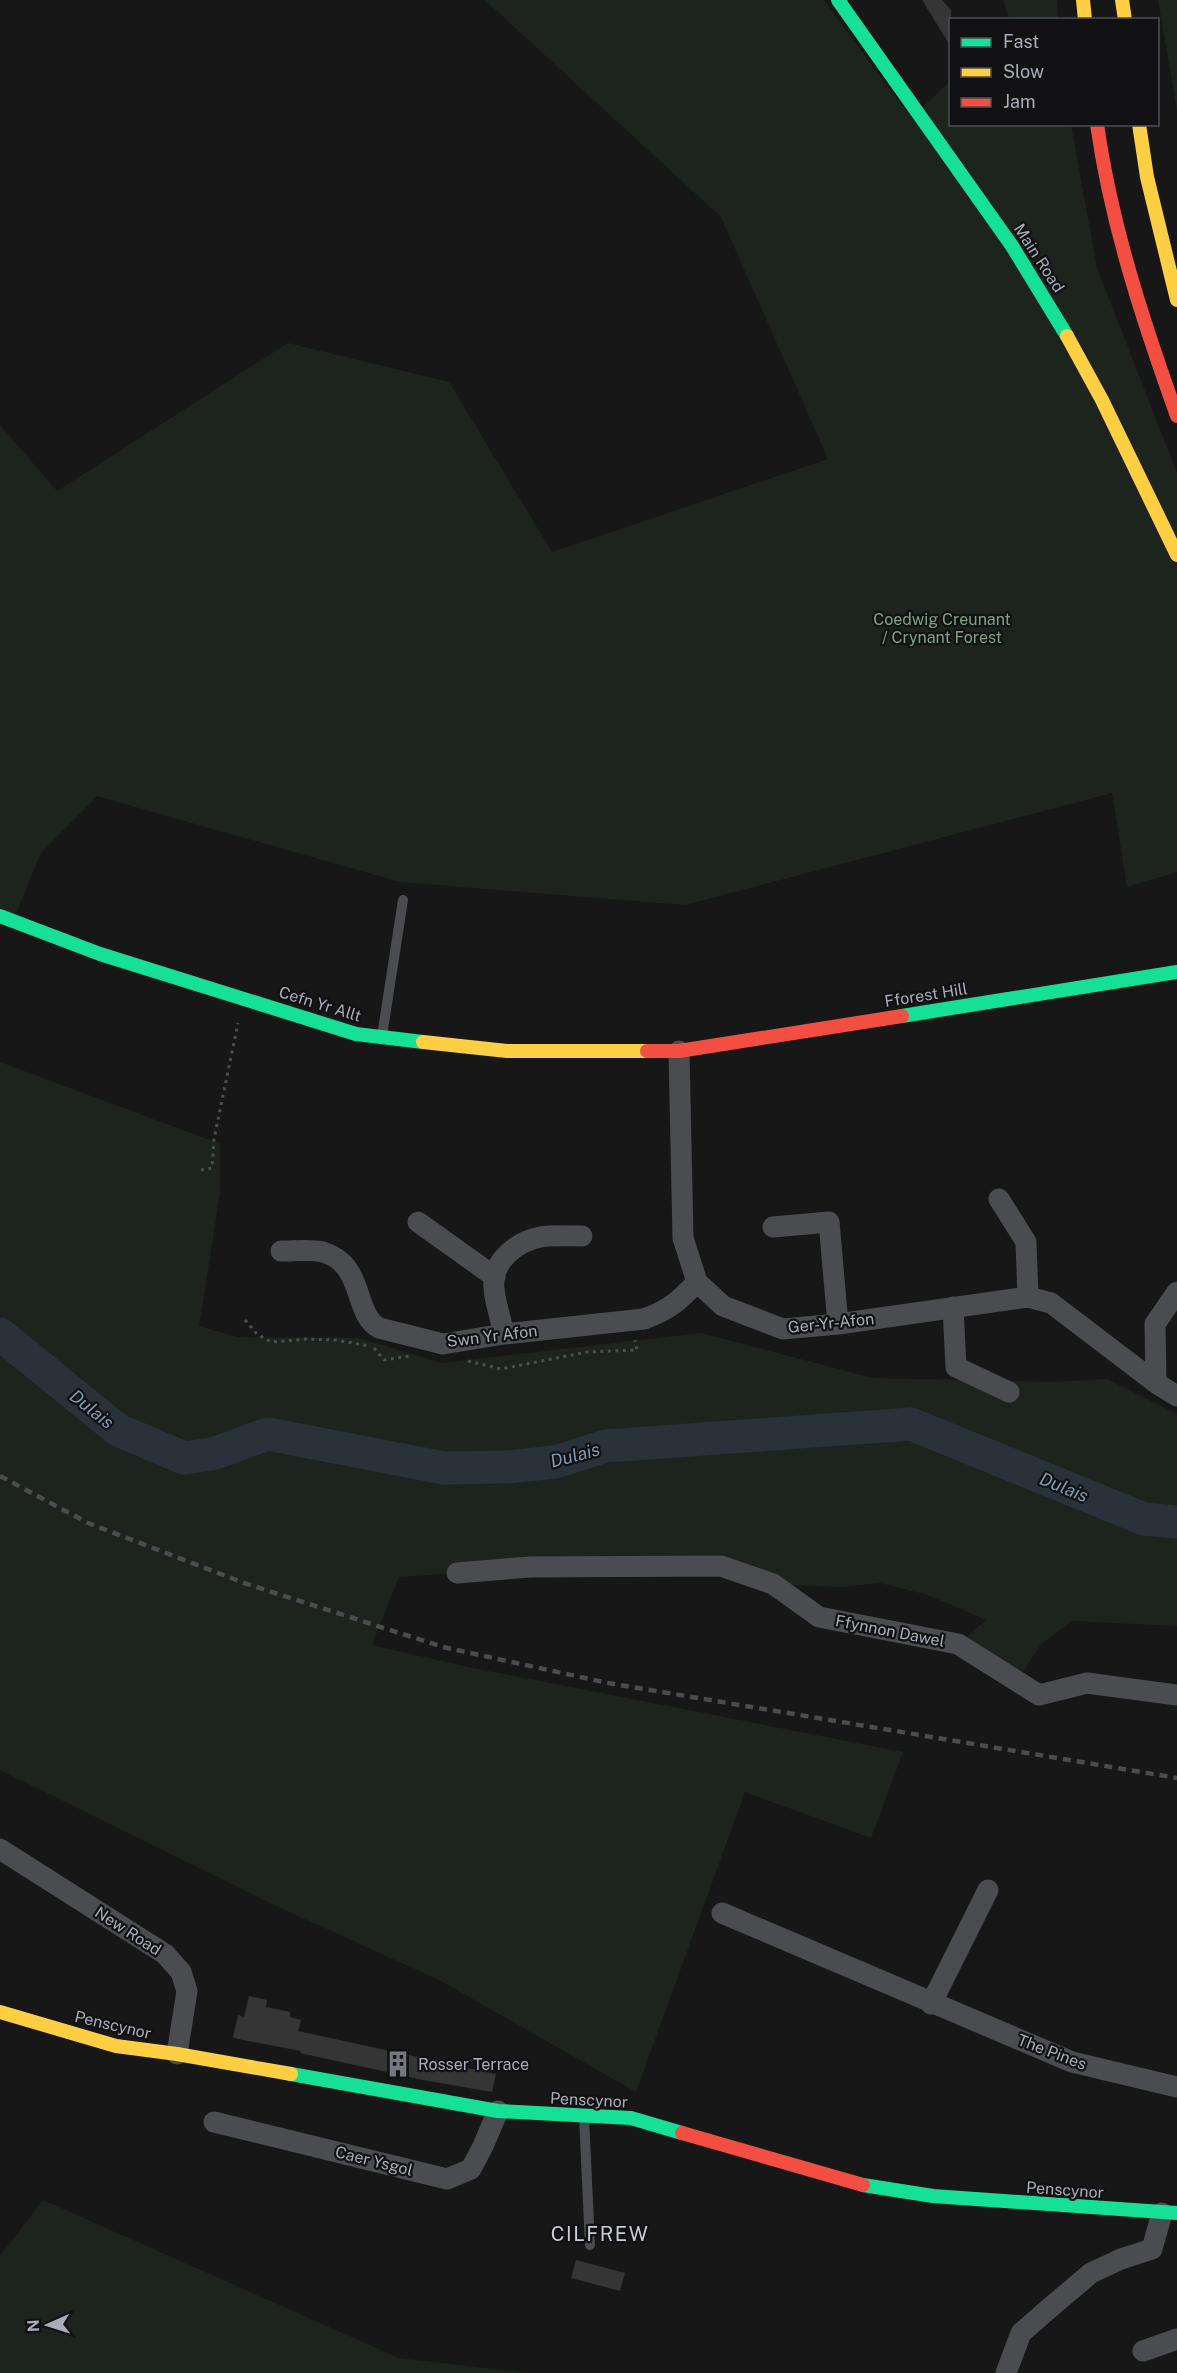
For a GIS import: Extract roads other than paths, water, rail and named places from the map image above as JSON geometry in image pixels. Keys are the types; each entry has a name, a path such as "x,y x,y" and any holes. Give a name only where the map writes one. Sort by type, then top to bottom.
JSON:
{"main road":[{"name":"Main Road","path":"838,0 1012,246 1060,322 1102,400 1177,555"},
{"path":"1083,0 1085,18"},
{"path":"1122,0 1125,18"},
{"path":"1097,126 1103,167 1140,312 1177,416"},
{"path":"1140,126 1147,177 1177,300"},
{"name":"Cefn Yr Allt","path":"0,916 100,954 356,1034 507,1051 680,1051"},
{"name":"Fforest Hill","path":"680,1051 1177,972"},
{"name":"Penscynor","path":"0,2012 116,2046 177,2054 498,2111 631,2118 853,2182 933,2196 1169,2213"}],"street":[{"name":"Ger-Yr-Afon","path":"680,1051 683,1238 697,1282 723,1306 783,1329 838,1324 1028,1297 1051,1303 1156,1383 1177,1396"},
{"path":"999,1199 1026,1242 1028,1297"},
{"path":"418,1222 495,1277"},
{"path":"773,1227 829,1222 838,1324"},
{"path":"504,1334 494,1286 497,1267 505,1256 516,1247 541,1237 582,1236"},
{"name":"Swn Yr Afon","path":"281,1251 323,1252 335,1258 346,1267 354,1280 365,1314 372,1324 379,1328 443,1344 504,1334 644,1319 663,1312 677,1303 697,1282"},
{"path":"1156,1383 1155,1324 1177,1292"},
{"path":"954,1307 956,1367 1009,1392"},
{"name":"Ffynnon Dawel","path":"457,1573 552,1566 721,1566 773,1584 819,1617 957,1644 1039,1695 1088,1683 1177,1695"},
{"name":"New Road","path":"0,1849 165,1954 181,1972 187,1990 177,2054"},
{"path":"931,2004 988,1890"},
{"name":"The Pines","path":"722,1913 931,2004 1072,2062 1177,2087"},
{"name":"Caer Ysgol","path":"214,2122 447,2179 471,2169 498,2111"},
{"path":"1006,2373 1021,2333 1092,2273 1121,2259 1152,2249 1169,2213"},
{"path":"1143,2351 1177,2339"}],"lane":[{"path":"382,1036 403,900"},
{"path":"584,2117 590,2245"}],"waterway":[{"name":"Dulais","path":"0,1334 118,1430 184,1458 212,1454 268,1434 444,1468 506,1467 555,1462 606,1446 911,1424 1144,1519 1177,1522"}],"railway":[{"path":"0,1476 88,1523 244,1583 443,1647 608,1683 1177,1778"}],"place":[{"name":"Rosser Terrace","path":"398,2064"}],"district":[{"name":"CILFREW","path":"600,2234"}],"park label":[{"name":"Coedwig Creunant / Crynant Forest","path":"942,628"}]}
